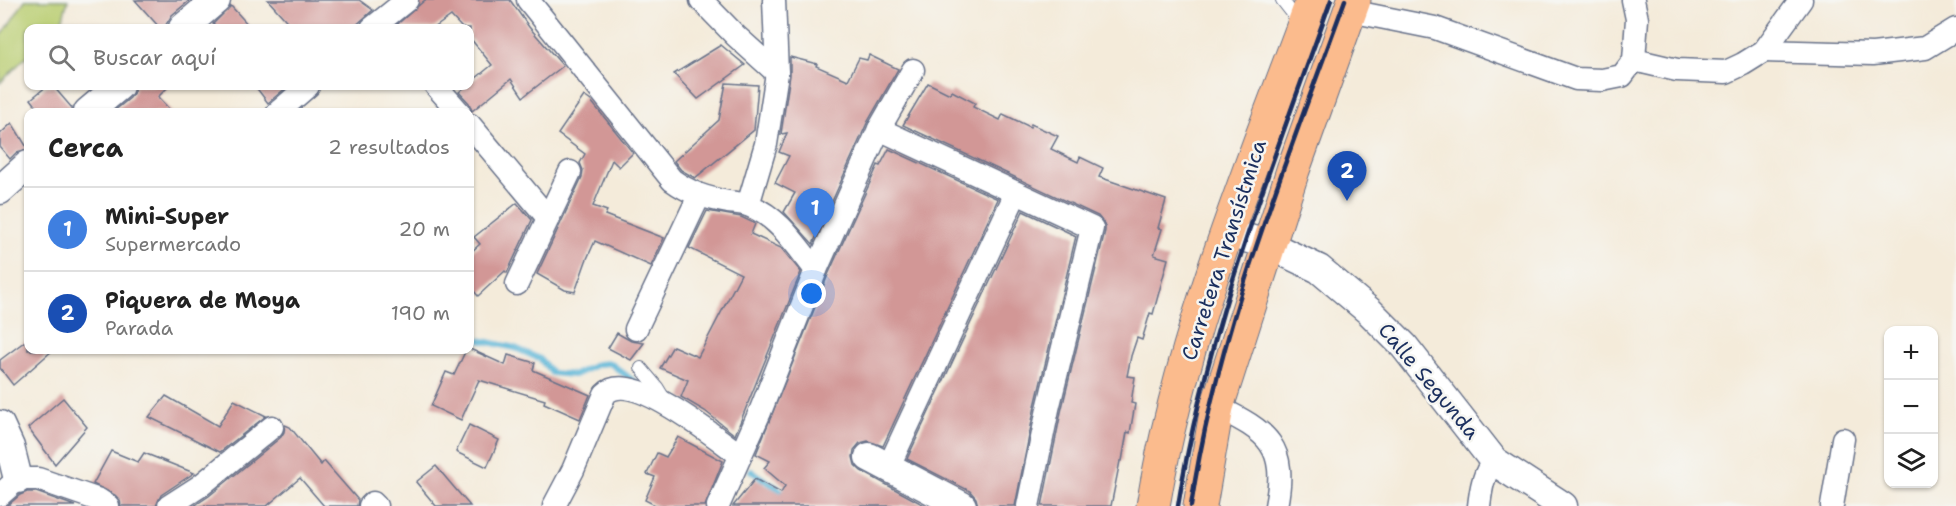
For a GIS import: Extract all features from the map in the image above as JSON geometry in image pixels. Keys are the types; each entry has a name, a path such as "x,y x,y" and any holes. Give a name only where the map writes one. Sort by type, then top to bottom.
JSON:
{"main road":[{"name":"Carretera Transístmica","path":"1200,506 1217,407 1293,170 1352,6"},
{"name":"Carretera Transístmica","path":"1153,506 1180,387 1226,232 1308,13"}],"street":[{"path":"192,24 216,0"},
{"path":"382,24 407,0"},
{"path":"528,0 672,180 687,191 699,196 748,204 766,213 816,270"},
{"path":"701,0 777,73"},
{"path":"748,204 766,144 777,73 774,0"},
{"path":"1352,6 1435,28 1576,79 1602,80 1622,75 1634,60 1637,19 1633,0"},
{"path":"1634,60 1677,70 1726,72 1764,51 1801,0"},
{"path":"1764,51 1873,54 1925,48 1956,29"},
{"path":"718,506 760,412 816,270 879,129 913,70"},
{"path":"93,108 114,90"},
{"path":"283,108 303,90"},
{"path":"440,90 455,108"},
{"path":"879,129 1092,228 1048,409 1028,506"},
{"path":"474,130 548,218"},
{"path":"0,190 24,169"},
{"path":"517,284 570,172"},
{"path":"957,505 879,463 1016,193"},
{"path":"636,329 699,196"},
{"name":"Calle Segunda","path":"1226,232 1269,245 1319,269 1369,311 1404,345 1494,461 1563,506"},
{"path":"554,506 573,470 605,394 610,388 642,391 668,405 740,455"},
{"path":"1217,407 1261,432 1276,452 1281,472 1276,506"},
{"path":"0,425 10,447 9,487 38,479 99,500 108,506"},
{"path":"169,506 200,486 272,427"},
{"path":"1832,506 1843,439"},
{"path":"1479,506 1480,489 1486,470 1494,461"},
{"path":"370,506 373,503 376,506"}],"lane":[{"path":"1282,0 1308,13"},
{"path":"641,368 668,405"}],"green space":[{"path":"25,0 68,0 61,24 24,24 24,59 0,83 0,38"}],"building":[{"path":"135,0 190,0 172,15 166,24 156,24"},
{"path":"268,0 359,0 373,10 357,24 289,24"},
{"path":"425,0 510,0 529,27 563,66 523,97 511,79 474,109 459,92 474,90 474,80 492,65 474,43 474,24 458,24 451,16 440,24 398,24"},
{"path":"231,6 247,24 213,24"},
{"path":"721,45 745,65 698,99 674,74"},
{"path":"869,55 898,69 867,123 813,244 784,212 795,193 775,183 789,156 779,152 787,133 781,134 790,75 790,57 817,64 816,66 848,80 859,58 867,60"},
{"path":"726,83 758,85 754,130 695,178 681,170 674,161 719,120"},
{"path":"928,83 950,94 952,91 975,103 973,107 1000,120 1003,114 1030,127 1031,124 1058,136 1051,149 1078,162 1080,157 1103,168 1099,177 1166,200 1158,228 1162,229 1154,255 1168,259 1153,314 1150,313 1142,340 1137,338 1131,356 1127,376 1135,377 1131,403 1135,404 1111,506 1042,506 1061,412 1105,225 1098,216 903,125"},
{"path":"42,90 56,90 72,108 38,108 31,99"},
{"path":"134,90 165,90 158,97 168,108 118,108"},
{"path":"258,90 283,90 268,103"},
{"path":"584,96 591,101 633,153 619,167 612,160 593,206 607,211 605,215 664,238 651,266 595,241 575,292 565,290 537,274 582,177 583,170 580,163 585,154 558,134"},
{"path":"12,123 24,142 24,150 17,152 10,159 0,147 0,134"},
{"path":"889,149 998,199 883,446 868,441 860,443 854,450 855,465 861,471 924,505 733,506 755,479 781,493 785,486 764,468 770,461 756,454 828,275 878,165 880,166"},
{"path":"517,203 532,220 507,273 505,271 478,296 474,291 474,249 480,244 474,237"},
{"path":"707,211 741,217 754,223 751,234 781,248 801,272 735,435 705,411 681,397 688,380 660,368 673,346 698,357 741,274 689,248"},
{"path":"1023,211 1076,236 1035,406 1015,506 978,506 976,498 970,491 907,459"},
{"path":"617,333 631,341 644,343 631,360 608,348"},
{"path":"24,342 24,354 48,354 13,385 0,368 0,360"},
{"path":"474,351 505,365 508,355 535,363 533,370 590,395 580,419 544,403 545,400 479,380 461,420 431,406 446,372 454,375 464,354 474,354"},
{"path":"166,396 218,426 234,400 266,416 220,452 149,417"},
{"path":"63,398 87,427 55,464 28,428"},
{"path":"285,425 290,427 321,465 324,461 358,500 357,506 324,506 300,478 267,506 194,506 281,437"},
{"path":"469,425 499,440 487,467 456,452"},
{"path":"678,437 723,461 705,506 657,506 645,500 655,477 647,474 657,453 666,457"},
{"path":"111,451 138,462 144,453 194,473 161,495 156,506 121,506 120,500 115,495 93,484"},
{"path":"436,466 470,506 436,506 416,482"},
{"path":"27,492 36,492 75,506 7,506"}],"waterway":[{"path":"474,339 515,348 540,359 552,373 574,375 598,364 610,363 636,383"},
{"path":"751,471 788,495"}],"railway":[{"path":"1178,506 1205,376 1242,250 1331,0"},
{"path":"1191,506 1203,441 1235,312 1255,249 1345,0"}],"place":[{"name":"Piquera de Moya","path":"1347,201"},
{"name":"Mini-Super","path":"815,238"}]}
